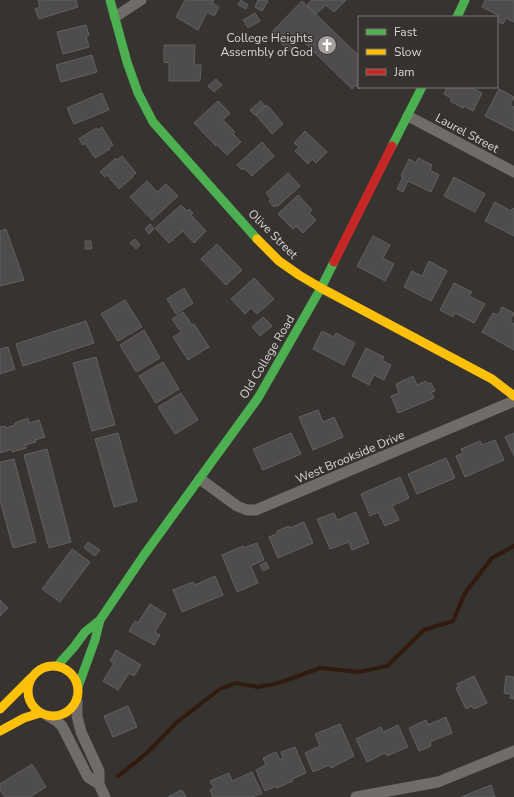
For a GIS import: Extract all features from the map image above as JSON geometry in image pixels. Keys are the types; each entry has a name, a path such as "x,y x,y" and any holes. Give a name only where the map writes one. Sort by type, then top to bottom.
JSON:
{"street":[{"name":"Olive Street","path":"110,0 127,62 138,93 153,122 279,261 321,288 492,379 514,396"},
{"path":"115,17 141,0"},
{"path":"457,16 465,0"},
{"name":"Old College Road","path":"57,666 74,648 85,632 100,620 144,555 258,398 321,288 422,88"},
{"name":"Laurel Street","path":"408,116 514,172"},
{"name":"West Brookside Drive","path":"200,479 237,506 247,510 256,510 514,401"},
{"name":"Old College Road","path":"78,687 95,640 100,620"},
{"path":"0,709 36,672 42,668 57,666 64,668 71,673 76,679 78,687 78,723 99,771 99,784 105,797"},
{"path":"31,678 28,686 28,697 34,708 57,721 62,726 88,777 99,784"},
{"path":"0,731 19,720 32,715 57,717 65,714 77,701"},
{"path":"356,797 438,782 514,751"}],"building":[{"path":"38,0 76,0 78,7 39,19 35,9 40,7"},
{"path":"185,0 214,0 212,3 219,7 214,16 207,12 198,30 176,17"},
{"path":"241,0 248,5 246,9 238,5"},
{"path":"258,0 268,1 262,11 255,7"},
{"path":"312,0 346,0 334,12 326,5 316,14 307,5"},
{"path":"485,0 514,0 514,22 506,18 503,24 498,22 498,15 482,7"},
{"name":"College Heights Assembly of God","path":"302,1 358,55 358,88 355,85 352,89 301,39 289,51 271,33"},
{"path":"255,13 260,21 248,28 243,20"},
{"path":"86,25 89,35 86,36 89,47 63,54 57,32"},
{"path":"164,45 195,45 194,65 201,65 200,81 169,81 169,63 164,62"},
{"path":"92,55 97,72 61,82 56,65"},
{"path":"216,79 222,85 214,92 208,86"},
{"path":"447,88 472,88 482,93 473,111 464,106 463,108 450,101 452,99 444,94"},
{"path":"499,89 514,97 510,105 514,107 514,131 485,116"},
{"path":"102,93 109,110 74,124 67,108"},
{"path":"218,101 230,113 223,120 235,132 233,134 241,142 227,155 194,123"},
{"path":"261,101 265,106 255,115 250,110"},
{"path":"267,105 283,124 272,134 256,115"},
{"path":"102,127 113,145 109,147 110,149 95,158 85,143 83,145 79,139 96,128 98,130"},
{"path":"305,131 327,152 316,163 312,159 308,164 295,151 299,147 294,143"},
{"path":"262,142 274,156 252,176 244,168 242,170 237,165"},
{"path":"122,156 136,173 119,189 107,175 105,177 100,172 116,158 117,160"},
{"path":"418,158 432,165 430,170 439,175 431,192 408,181 403,192 397,189 409,159 416,163"},
{"path":"288,173 300,186 278,206 277,205 274,207 269,201 271,199 266,193"},
{"path":"454,177 485,194 475,212 444,196"},
{"path":"147,181 157,192 166,184 178,196 152,220 130,197"},
{"path":"298,195 312,210 309,213 316,220 303,233 296,226 293,229 278,214"},
{"path":"495,202 511,211 513,208 514,209 514,236 485,221"},
{"path":"181,205 187,211 189,209 193,213 191,215 206,231 194,243 183,231 169,243 155,228"},
{"path":"150,224 154,229 149,234 145,229"},
{"path":"6,229 24,280 0,286 0,231"},
{"path":"373,236 390,245 383,258 394,264 385,281 357,266"},
{"path":"135,239 140,245 136,249 130,243"},
{"path":"85,241 91,241 92,249 85,249"},
{"path":"217,244 242,270 226,285 201,259"},
{"path":"429,261 447,271 431,301 404,287 412,271 422,276"},
{"path":"254,278 274,299 257,314 251,308 245,314 231,299"},
{"path":"454,283 472,292 469,296 485,304 474,323 455,313 453,317 440,310"},
{"path":"184,288 193,303 176,314 167,299"},
{"path":"125,300 142,327 118,341 101,314"},
{"path":"502,307 514,313 510,321 514,324 514,350 482,332 493,313 498,315"},
{"path":"183,312 192,325 194,324 209,347 188,360 173,337 181,332 172,319"},
{"path":"263,317 272,326 260,336 252,327"},
{"path":"86,321 94,343 23,366 16,344"},
{"path":"144,330 160,358 136,372 120,345"},
{"path":"322,331 334,337 336,333 355,343 344,365 313,349"},
{"path":"8,347 15,369 0,374 0,349"},
{"path":"366,348 384,357 382,360 391,365 384,380 374,375 369,385 352,376"},
{"path":"96,357 115,425 92,431 73,363"},
{"path":"163,362 179,389 156,403 139,376"},
{"path":"413,376 417,385 426,381 428,384 431,383 435,391 431,392 434,398 398,413 391,396 399,393 396,384"},
{"path":"181,393 198,420 175,434 158,407"},
{"path":"318,410 323,422 334,417 343,437 313,450 299,417"},
{"path":"28,418 29,423 39,420 45,437 35,440 36,442 25,445 26,448 12,452 12,449 0,453 0,427 5,426 6,428"},
{"path":"118,433 137,501 114,507 95,439"},
{"path":"291,433 301,454 263,470 253,449"},
{"path":"514,433 514,456 505,437"},
{"path":"495,440 504,460 465,477 456,456 463,453 461,449 480,441 482,445"},
{"path":"47,449 71,542 49,548 24,455"},
{"path":"446,458 455,478 417,494 408,474"},
{"path":"14,459 36,542 13,548 0,500 0,462"},
{"path":"400,477 409,498 392,506 399,520 385,526 378,512 370,516 361,494"},
{"path":"356,512 369,543 352,550 349,542 330,549 317,519 334,513 337,520"},
{"path":"304,522 313,543 278,558 269,537 278,533 277,531 289,526 290,528"},
{"path":"88,542 100,550 95,556 84,548"},
{"path":"257,543 264,560 251,566 258,583 237,592 222,555 243,546 243,548"},
{"path":"72,549 90,562 60,602 42,589"},
{"path":"266,562 269,568 263,571 260,565"},
{"path":"215,576 223,595 182,612 173,590 193,582 195,585"},
{"path":"0,600 8,608 0,616"},
{"path":"150,604 166,614 155,632 160,635 154,645 129,631 135,621 138,623"},
{"path":"116,650 141,665 134,676 129,673 118,690 103,681 114,663 110,661"},
{"path":"474,676 487,703 474,709 472,706 466,709 456,688 459,687 457,684"},
{"path":"506,676 514,677 514,699 510,698 511,694 504,693"},
{"path":"128,706 137,727 113,737 104,716"},
{"path":"446,717 452,733 430,742 431,746 419,751 409,728 426,720 428,725"},
{"path":"340,724 354,756 331,768 329,765 313,772 305,753 320,746 315,734"},
{"path":"398,725 408,747 387,756 385,753 367,762 356,739 381,727 383,732"},
{"path":"295,747 306,773 292,779 293,781 277,788 276,786 265,791 256,770 266,765 263,758 276,752 280,760 283,758 281,752"},
{"path":"32,764 46,787 30,797 5,797 0,790 0,784"},
{"path":"252,772 262,793 253,797 213,797 210,790 214,788 210,781 229,773 232,781"},
{"path":"491,785 495,797 461,797"},
{"path":"182,790 186,797 169,797 169,796"}],"waterway":[{"path":"118,776 147,753 177,722 220,689 236,683 258,687 279,683 320,668 359,672 387,666 424,630 453,621 465,593 492,558 514,546"}],"traffic: fast":[{"path":"110,0 127,62 138,93 153,122 257,239"},
{"path":"457,16 465,0"},
{"path":"392,146 421,88"},
{"path":"57,666 85,632 100,620 144,555 258,398 321,288 334,262"},
{"path":"78,687 95,640 100,620"}],"traffic: slow":[{"path":"257,239 279,261 299,275 492,379 514,396"},
{"path":"48,666 58,666 71,673 78,686 78,691 78,696 71,709 58,716 48,716 39,712 32,705 28,696 28,686 32,677 39,670 48,666"},
{"path":"0,709 31,678"},
{"path":"0,731 24,718 40,713"}],"traffic: jam":[{"path":"334,262 392,146"}],"place":[{"name":"College Heights Assembly of God","path":"327,45"}]}
